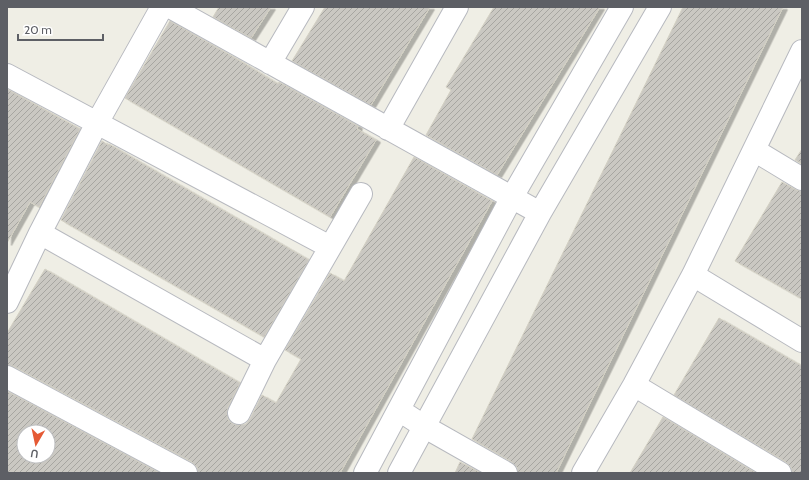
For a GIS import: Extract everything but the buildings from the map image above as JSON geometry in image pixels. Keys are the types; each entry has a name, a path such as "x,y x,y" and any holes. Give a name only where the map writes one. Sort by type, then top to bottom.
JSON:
{"street":[{"path":"7,302 40,233 97,123 162,7"},
{"path":"170,7 540,213"},
{"path":"270,63 303,7"},
{"path":"388,129 457,7"},
{"path":"365,473 512,197 622,7"},
{"path":"399,473 540,213 660,7"},
{"path":"583,473 634,385 693,275 802,51"},
{"path":"7,75 330,247"},
{"path":"754,150 802,179"},
{"path":"239,413 265,360 361,194"},
{"path":"40,233 265,360"},
{"path":"693,275 802,342"},
{"path":"7,377 186,473"},
{"path":"634,385 780,473"},
{"path":"399,410 425,427 506,473"}]}
